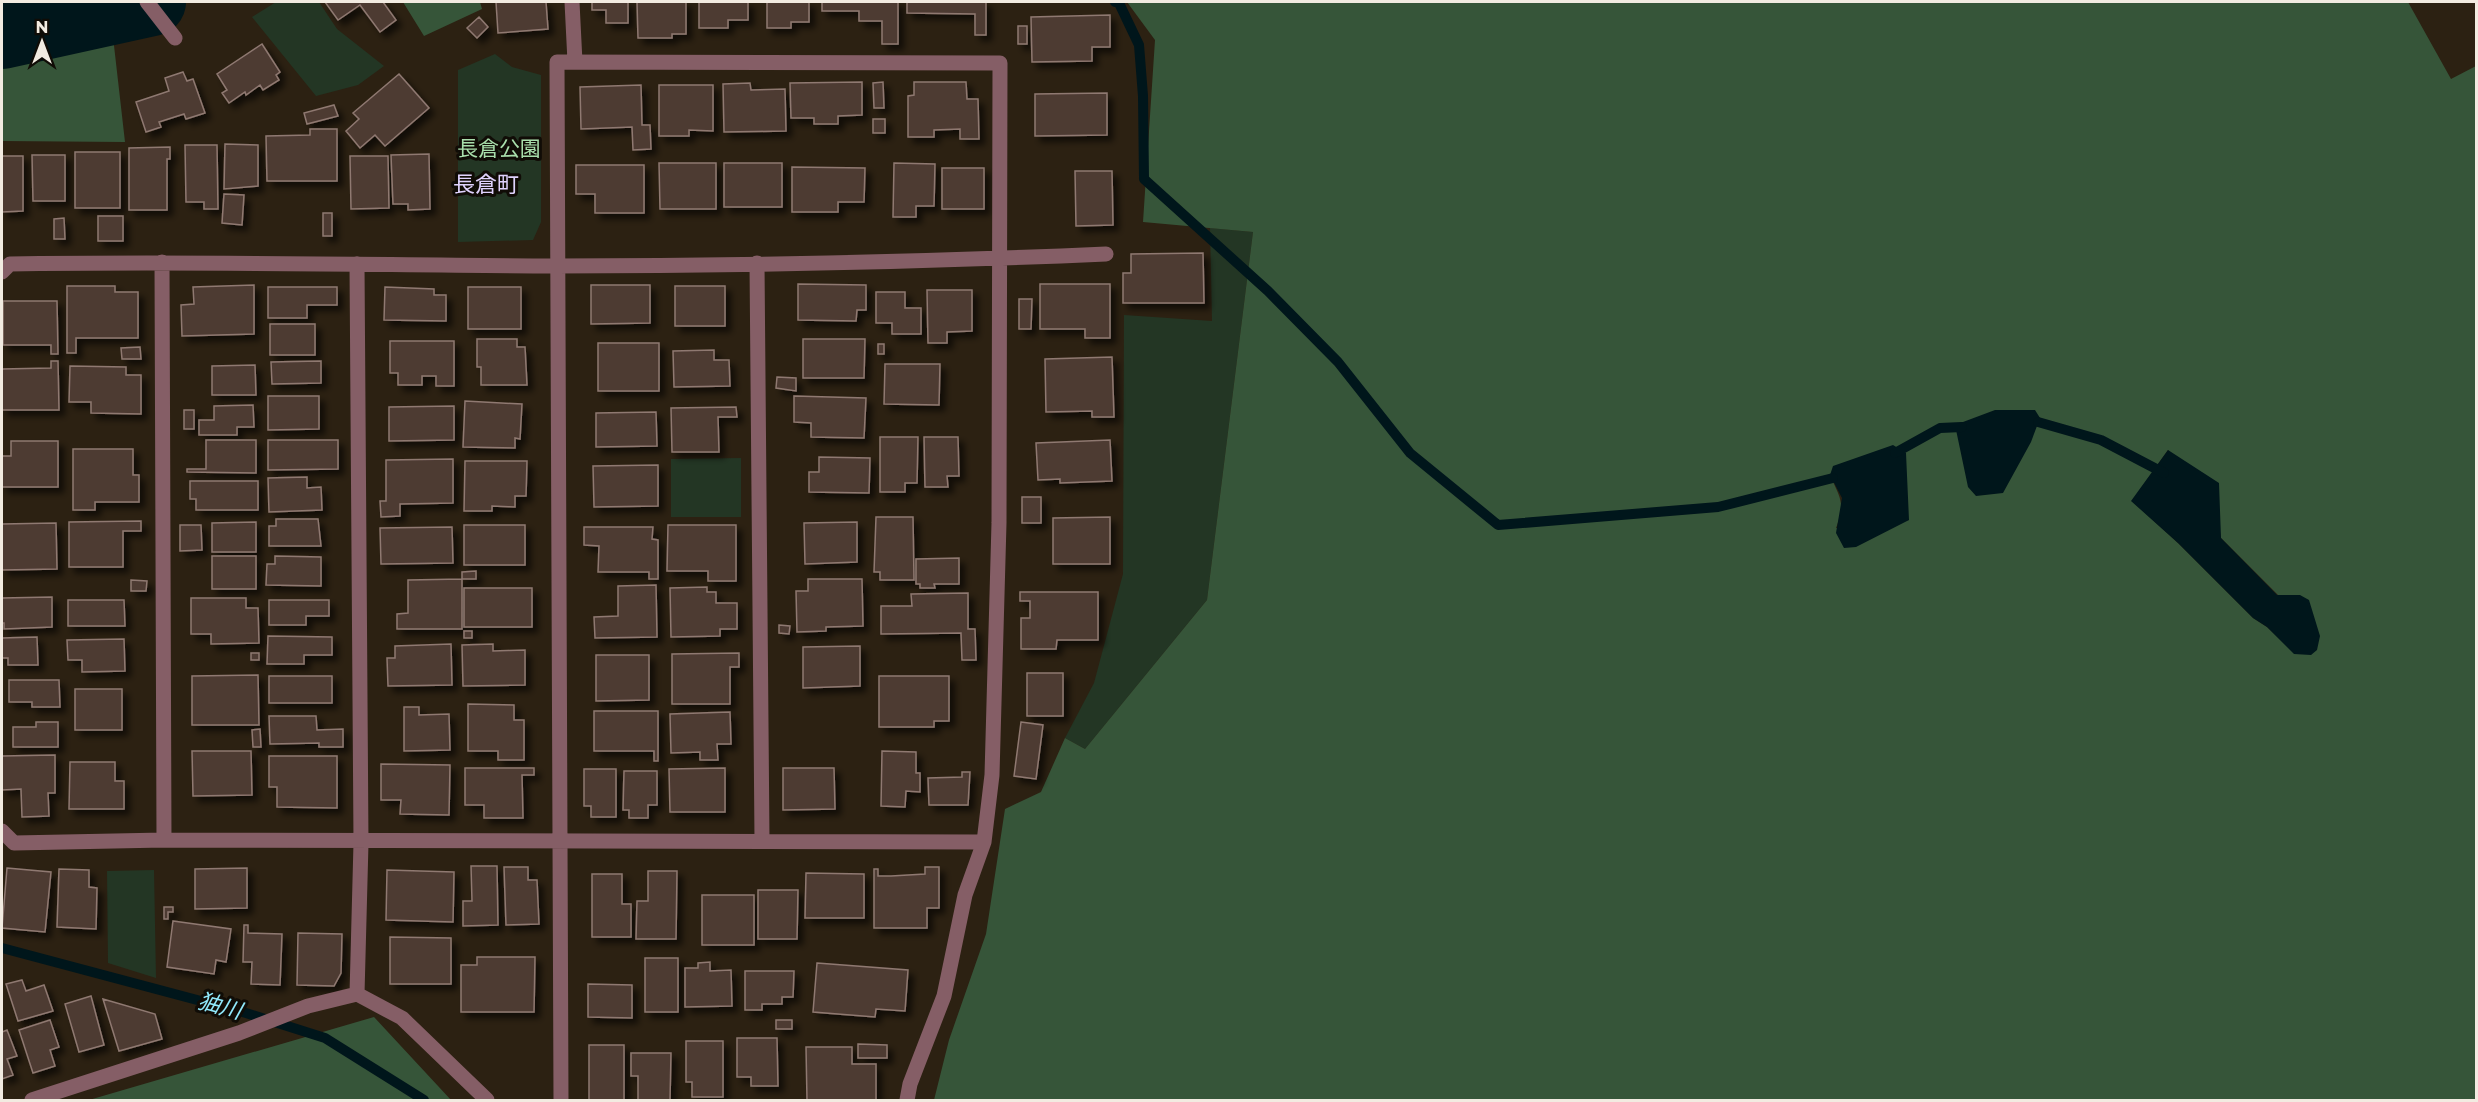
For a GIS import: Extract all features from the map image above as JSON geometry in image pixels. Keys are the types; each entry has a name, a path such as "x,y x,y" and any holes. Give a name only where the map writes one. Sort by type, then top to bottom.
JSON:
{"street":[{"path":"147,2 175,38"},
{"path":"572,2 574,62"},
{"path":"561,1101 557,62 1000,63 999,523 992,775 984,842 964,895 944,996 910,1084 907,1101"},
{"path":"2,272 10,264 162,262 557,266 1000,259 1106,254"},
{"path":"162,262 164,840"},
{"path":"757,263 762,840"},
{"path":"357,264 361,843 357,994"},
{"path":"2,831 14,843 164,840 361,843 561,840 984,842"},
{"path":"32,1101 257,1026 308,1006 357,994 402,1018 487,1101"}],"green space":[{"path":"276,2 319,2 337,29 384,66 358,85 316,96 252,17"},
{"path":"403,2 480,2 482,9 424,36"},
{"path":"1127,2 2408,2 2451,79 2476,66 2476,1100 934,1100 949,1040 986,934 1005,809 1041,792 1065,738 1085,749 1207,600 1253,232 1143,222 1155,40","holes":["2168,450 2219,526 2221,538 2278,595 2300,595 2294,653 2267,627 2253,618 2132,501","1830,475 1909,520 1836,528 1841,506"]},
{"path":"112,28 125,142 2,141 2,56"},
{"name":"長倉公園","path":"495,54 512,67 541,75 541,222 533,240 458,242 458,70"},
{"path":"1210,228 1253,232 1207,600 1085,749 1065,738 1094,683 1123,574 1124,315 1212,321"},
{"path":"741,458 741,517 671,517 671,459"},
{"path":"154,870 156,978 108,963 107,871"},
{"path":"374,1017 451,1100 89,1100"}],"water":[{"path":"1995,410 2035,410 2040,418 2031,442 2003,493 1976,496 1968,487 1955,425"},
{"path":"1893,445 1906,453 1909,520 1856,547 1844,548 1836,533 1842,498 1830,475 1833,466"},
{"path":"2168,450 2219,483 2221,538 2277,595 2300,595 2309,600 2320,636 2317,650 2311,655 2294,654 2267,627 2253,618 2178,543 2131,501"}],"building":[{"path":"325,2 383,2 396,20 380,32 360,5 338,20"},
{"path":"496,2 546,2 548,29 498,33"},
{"path":"592,2 628,2 628,23 606,23 606,10 592,10"},
{"path":"637,2 686,2 686,34 672,34 672,38 638,38"},
{"path":"699,2 748,2 748,20 728,20 728,28 699,28"},
{"path":"767,2 809,2 809,22 791,22 791,28 767,28"},
{"path":"822,2 898,2 898,44 882,44 882,21 859,21 859,11 822,11"},
{"path":"907,2 986,2 986,35 975,35 975,14 907,13"},
{"path":"1110,15 1110,47 1092,47 1092,61 1032,62 1031,17"},
{"path":"479,17 488,27 477,38 467,28"},
{"path":"1018,26 1027,26 1027,44 1018,44"},
{"path":"262,44 280,72 276,75 279,80 263,90 260,85 229,103 222,93 227,90 217,74"},
{"path":"183,72 187,81 193,79 205,113 186,119 184,114 159,122 161,127 146,132 136,102 169,91 165,78"},
{"path":"399,74 429,108 385,146 375,135 360,148 346,131 359,119 353,113"},
{"path":"862,82 862,115 838,116 838,124 814,124 814,118 791,118 790,83"},
{"path":"883,82 884,108 874,108 873,83"},
{"path":"914,82 966,82 967,99 978,99 979,139 960,139 960,129 934,130 934,137 908,137 908,96 914,95"},
{"path":"750,83 751,90 785,89 786,131 724,132 723,84"},
{"path":"641,85 642,125 650,125 651,149 633,150 632,127 581,129 580,87"},
{"path":"659,85 713,85 713,131 689,130 689,136 659,136"},
{"path":"1107,93 1107,135 1035,136 1035,94"},
{"path":"334,105 338,116 307,124 304,113"},
{"path":"873,119 885,119 885,133 873,133"},
{"path":"310,129 337,129 337,181 267,181 266,136 310,135"},
{"path":"225,144 258,145 258,186 224,189"},
{"path":"185,145 217,145 218,209 204,209 204,202 186,202"},
{"path":"170,147 170,159 167,159 167,210 129,210 129,148"},
{"path":"75,152 120,152 120,208 75,208"},
{"path":"429,154 430,209 408,210 408,204 393,204 391,155"},
{"path":"32,155 65,155 65,201 33,201"},
{"path":"2,156 23,156 23,211 2,212"},
{"path":"350,156 388,156 389,208 351,209"},
{"path":"659,163 716,163 716,209 660,209"},
{"path":"724,163 782,163 782,207 724,207"},
{"path":"894,163 935,164 934,206 916,206 916,217 893,217"},
{"path":"576,165 644,165 644,213 595,213 595,194 576,194"},
{"path":"792,167 865,168 864,202 838,202 838,212 792,212"},
{"path":"942,168 984,168 984,209 942,209"},
{"path":"1075,171 1112,171 1113,225 1076,226"},
{"path":"224,194 244,195 242,225 222,223"},
{"path":"323,213 332,213 332,236 323,236"},
{"path":"98,216 123,216 123,241 98,241"},
{"path":"64,218 65,239 54,239 54,219"},
{"path":"1203,253 1204,303 1123,303 1123,273 1131,273 1131,254"},
{"path":"798,284 866,285 866,310 857,310 856,321 798,320"},
{"path":"1040,284 1110,284 1110,338 1085,338 1085,329 1040,329"},
{"path":"254,285 254,334 182,336 181,305 194,304 193,287"},
{"path":"591,285 650,285 650,323 591,324"},
{"path":"67,286 115,286 115,292 138,292 138,338 76,338 76,353 67,353"},
{"path":"675,286 725,286 725,326 675,326"},
{"path":"268,287 337,287 337,305 307,305 307,318 268,318"},
{"path":"385,287 434,289 434,295 446,295 446,321 384,320"},
{"path":"468,287 521,287 521,329 468,329"},
{"path":"927,290 972,290 972,331 947,332 947,343 928,343"},
{"path":"876,292 905,292 905,308 921,308 921,334 892,334 892,323 876,323"},
{"path":"1019,299 1032,299 1031,329 1019,329"},
{"path":"3,301 57,301 58,354 51,354 51,345 3,345"},
{"path":"270,324 315,324 315,355 270,355"},
{"path":"477,339 517,339 517,347 525,347 527,385 481,385 481,367 477,367"},
{"path":"803,339 865,339 864,378 803,378"},
{"path":"390,341 454,341 454,386 436,386 436,376 422,376 422,385 398,385 398,373 390,373"},
{"path":"598,343 659,343 659,391 598,391"},
{"path":"878,344 884,344 884,354 878,354"},
{"path":"140,347 141,359 122,359 121,348"},
{"path":"714,350 714,360 729,360 730,386 674,387 673,351"},
{"path":"1112,357 1114,417 1092,417 1092,411 1046,412 1045,359"},
{"path":"51,361 58,361 59,410 2,410 2,369 51,368"},
{"path":"321,361 321,383 272,384 271,362"},
{"path":"885,364 940,364 939,405 884,404"},
{"path":"255,365 256,395 212,395 212,366"},
{"path":"70,366 126,367 126,375 141,375 141,414 91,413 91,402 69,402"},
{"path":"777,377 796,378 796,391 776,388"},
{"path":"268,396 319,396 319,429 268,430"},
{"path":"794,396 866,398 864,438 811,437 811,423 794,422"},
{"path":"465,401 522,404 520,439 515,438 515,448 463,447"},
{"path":"253,405 254,427 237,427 237,435 199,435 199,420 214,420 214,406"},
{"path":"454,406 454,440 389,441 389,407"},
{"path":"736,407 737,417 718,417 719,452 672,452 671,408"},
{"path":"184,410 194,410 194,429 184,429"},
{"path":"656,412 657,446 596,447 596,413"},
{"path":"880,437 918,437 917,483 905,483 905,492 880,492"},
{"path":"924,437 958,437 959,476 947,476 948,487 925,487"},
{"path":"206,440 256,440 256,473 187,472 187,469 206,469"},
{"path":"268,440 338,440 338,469 268,470"},
{"path":"1110,440 1112,481 1060,483 1060,479 1038,480 1036,443"},
{"path":"11,441 58,441 58,487 2,487 2,456 11,456"},
{"path":"73,449 133,449 133,475 139,475 139,502 95,502 95,510 73,510"},
{"path":"819,457 870,458 869,493 809,492 809,472 819,472"},
{"path":"453,459 453,503 400,504 400,516 381,517 380,501 386,501 386,460"},
{"path":"465,461 527,461 526,496 515,496 515,507 492,506 492,511 464,511"},
{"path":"658,465 658,506 594,507 593,466"},
{"path":"307,477 307,488 321,487 322,510 269,512 268,478"},
{"path":"190,481 258,481 258,510 196,510 196,499 190,499"},
{"path":"1022,497 1041,497 1041,523 1022,523"},
{"path":"876,517 913,517 914,580 880,580 880,572 874,572"},
{"path":"1110,517 1110,564 1053,564 1053,518"},
{"path":"276,519 318,519 321,546 269,546 269,526 276,526"},
{"path":"141,521 141,531 123,531 123,567 69,567 69,522"},
{"path":"256,522 256,552 212,552 212,523"},
{"path":"857,522 857,562 805,564 804,523"},
{"path":"56,523 57,569 2,570 2,524"},
{"path":"180,525 201,525 202,550 180,551"},
{"path":"464,525 525,525 525,565 464,565"},
{"path":"668,525 736,525 736,581 708,581 708,571 667,571"},
{"path":"452,527 453,563 381,564 380,528"},
{"path":"584,527 653,527 652,539 658,540 658,579 649,579 649,572 598,572 599,546 584,545"},
{"path":"212,556 256,556 256,589 212,589"},
{"path":"275,556 321,557 321,586 266,585 267,564 275,564"},
{"path":"959,558 959,584 934,584 935,588 920,588 920,584 916,584 916,559"},
{"path":"476,571 476,579 462,579 462,572"},
{"path":"462,579 462,629 397,629 397,614 408,613 408,580"},
{"path":"808,579 862,579 863,626 826,627 826,631 797,632 796,591 808,591"},
{"path":"131,580 147,581 146,591 131,591"},
{"path":"656,585 657,637 595,638 594,617 618,616 618,586"},
{"path":"707,587 707,592 716,592 716,603 737,603 737,629 720,629 720,636 671,637 670,588"},
{"path":"464,588 532,588 532,627 464,627"},
{"path":"1020,592 1098,592 1098,640 1057,640 1056,649 1021,649 1021,618 1030,618 1030,601 1020,601"},
{"path":"968,593 968,629 975,629 976,660 962,660 961,633 881,634 881,606 912,606 911,594"},
{"path":"52,597 52,627 4,629 2,598"},
{"path":"191,598 246,598 246,608 258,608 259,643 211,644 211,634 191,634"},
{"path":"68,600 124,600 125,626 68,626"},
{"path":"269,600 329,600 329,616 306,616 306,625 269,625"},
{"path":"779,625 790,626 789,634 779,633"},
{"path":"464,631 472,631 472,638 464,638"},
{"path":"268,636 332,637 332,655 304,655 304,664 267,664"},
{"path":"37,637 38,665 8,665 8,658 2,658 2,638"},
{"path":"124,639 125,671 82,672 82,660 68,660 67,640"},
{"path":"451,644 452,685 388,686 387,658 395,658 395,646"},
{"path":"493,644 493,651 525,650 525,685 463,686 462,645"},
{"path":"860,646 860,686 803,688 803,647"},
{"path":"251,653 259,653 259,660 251,660"},
{"path":"739,653 739,667 730,667 730,704 672,704 672,654"},
{"path":"596,655 649,655 649,700 596,701"},
{"path":"1027,673 1063,673 1063,716 1027,716"},
{"path":"258,675 259,725 192,725 192,676"},
{"path":"269,676 332,676 332,703 269,703"},
{"path":"879,676 949,676 949,721 934,721 934,727 879,727"},
{"path":"9,680 59,680 60,707 32,707 32,702 9,702"},
{"path":"75,689 122,689 122,730 75,730"},
{"path":"468,704 514,705 514,720 524,720 524,760 498,760 498,751 468,751"},
{"path":"404,707 419,707 419,715 449,714 450,750 404,751"},
{"path":"594,711 658,711 658,761 654,761 654,751 594,751"},
{"path":"730,712 731,744 717,744 718,760 700,760 700,752 671,753 670,714"},
{"path":"269,716 316,716 317,730 343,729 343,747 319,747 319,743 270,744"},
{"path":"36,722 58,722 58,747 13,747 13,727 36,727"},
{"path":"1021,722 1043,725 1036,779 1014,776"},
{"path":"260,729 261,747 253,747 252,730"},
{"path":"192,751 251,751 252,795 193,796"},
{"path":"882,751 916,752 916,773 920,773 920,792 906,791 905,807 881,806"},
{"path":"55,755 55,793 48,793 49,816 22,817 21,789 2,790 2,756"},
{"path":"269,756 337,756 337,808 277,807 277,787 269,787"},
{"path":"70,762 115,762 115,781 124,781 124,809 69,809"},
{"path":"381,764 450,765 449,815 400,814 401,800 381,800"},
{"path":"465,768 534,768 534,775 522,775 523,818 484,818 484,805 465,805"},
{"path":"725,768 725,812 670,812 669,769"},
{"path":"783,768 834,768 835,809 783,810"},
{"path":"584,769 616,769 616,817 591,817 591,806 584,806"},
{"path":"624,771 657,771 657,805 648,805 648,818 629,818 629,810 623,810"},
{"path":"962,772 970,772 968,805 929,805 928,778 962,777"},
{"path":"471,866 497,866 498,925 463,926 463,901 472,901"},
{"path":"504,867 528,867 528,880 537,880 539,924 506,925"},
{"path":"925,867 939,867 939,908 927,908 927,928 874,928 874,869 878,869 878,876 891,876 925,874"},
{"path":"7,868 51,872 45,932 2,928"},
{"path":"247,868 247,908 195,909 195,869"},
{"path":"59,869 89,870 89,887 97,888 96,929 57,927"},
{"path":"387,870 454,872 453,922 386,920"},
{"path":"648,871 677,871 676,939 636,939 637,901 648,901"},
{"path":"806,873 864,874 864,918 805,918"},
{"path":"592,874 622,874 622,904 631,904 631,937 592,937"},
{"path":"758,890 798,890 797,939 758,939"},
{"path":"702,895 754,895 754,945 702,945"},
{"path":"164,907 173,907 173,912 168,912 168,919 164,919"},
{"path":"173,921 231,929 226,962 216,960 214,974 167,967"},
{"path":"244,925 248,925 248,933 282,934 280,985 251,984 252,962 243,962"},
{"path":"298,933 342,934 341,973 334,986 297,985"},
{"path":"390,937 451,938 451,984 390,984"},
{"path":"477,957 535,957 534,1012 461,1012 461,965 477,965"},
{"path":"645,958 678,958 678,1012 645,1012"},
{"path":"710,962 710,971 731,970 732,1006 685,1007 685,968 698,968 698,963"},
{"path":"817,963 908,970 905,1011 876,1009 875,1017 813,1012"},
{"path":"745,971 794,971 793,997 782,997 782,1004 762,1004 762,1010 745,1010"},
{"path":"22,980 26,991 44,985 53,1011 18,1021 6,984"},
{"path":"588,984 632,985 632,1018 588,1017"},
{"path":"91,996 104,1045 79,1052 65,1004"},
{"path":"103,999 155,1014 162,1039 119,1051"},
{"path":"50,1020 59,1047 50,1050 55,1066 33,1073 19,1030"},
{"path":"776,1020 792,1020 792,1029 776,1029"},
{"path":"7,1030 17,1056 7,1059 13,1075 2,1079 2,1032"},
{"path":"737,1038 777,1038 778,1086 751,1086 751,1077 737,1077"},
{"path":"686,1041 723,1041 723,1097 692,1097 692,1082 686,1082"},
{"path":"858,1044 887,1045 887,1058 858,1058"},
{"path":"589,1045 624,1045 624,1100 589,1100"},
{"path":"806,1047 852,1047 852,1064 876,1064 876,1100 807,1100"},
{"path":"631,1053 671,1053 670,1100 638,1100 638,1076 631,1076"}],"waterway":[{"name":"㹨川","path":"2,35 152,2"},
{"path":"1115,2 1119,3 1139,45 1143,96 1144,179 1268,291 1338,362 1410,453 1498,525 1718,507 1833,478"},
{"path":"2038,422 2101,440 2164,473"},
{"path":"1895,453 1940,428 1962,427"},
{"name":"㹨川","path":"2,948 246,1013 325,1038 424,1100"}],"district":[{"name":"長倉町","path":"486,184"}]}
